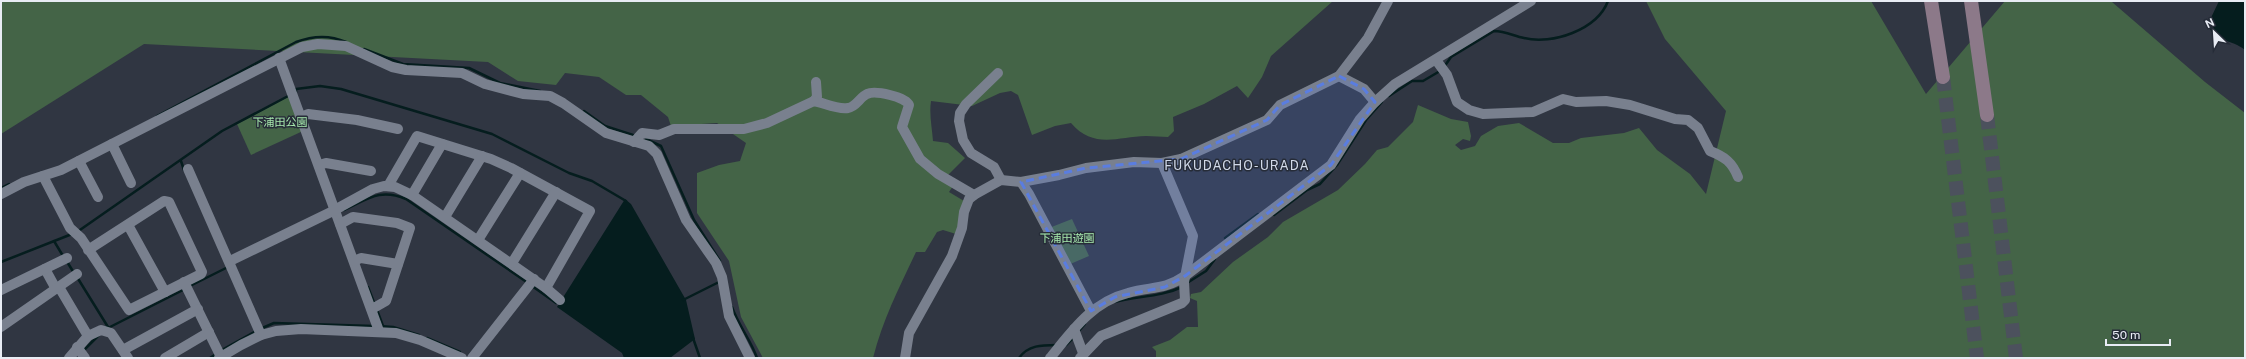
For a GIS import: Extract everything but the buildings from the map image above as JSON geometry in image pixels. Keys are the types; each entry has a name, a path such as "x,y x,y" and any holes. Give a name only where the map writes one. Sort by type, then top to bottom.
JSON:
{"street":[{"path":"905,358 909,333 952,256 960,234 964,212 969,199 974,195 1001,180 1021,182 1094,167 1134,162 1162,163 1181,159 1267,120 1280,105 1339,76 1368,38 1388,1"},
{"path":"1050,358 1060,345 1076,332 1090,311 1115,297 1129,292 1165,287 1185,282 1269,213 1331,165 1360,119 1375,102 1396,84 1440,66 1531,1"},
{"path":"1931,1 1943,77"},
{"path":"1971,1 1987,115"},
{"path":"1,194 24,182 61,170 302,47 318,44 346,46 392,67 406,70 462,73 485,84 523,94 550,96 606,133 649,146 657,154 686,220 716,263 722,277 729,316 750,358"},
{"path":"279,58 292,94 303,116 375,308 379,328"},
{"path":"1440,66 1457,102 1469,110 1482,114 1533,112 1563,99 1576,102 1606,101 1630,105 1675,119 1688,120 1698,128 1710,152 1725,157 1733,165 1738,177"},
{"path":"998,73 966,104 960,113 959,121 963,140 971,153 994,167 1001,180"},
{"path":"1339,76 1364,89 1375,102"},
{"path":"634,142 642,133 659,135 674,129 744,129 755,127 814,101 817,97 816,82"},
{"path":"814,101 847,109 853,107 866,94 874,91 904,99 909,105 902,127 920,159 938,174 974,195"},
{"path":"303,116 357,120 398,130"},
{"path":"388,186 417,136 482,156 520,173 590,211 546,288"},
{"path":"112,144 131,183"},
{"path":"412,194 442,144"},
{"path":"445,217 482,156"},
{"path":"79,161 98,197"},
{"path":"1081,356 1101,336 1182,303 1185,300 1185,282 1193,236 1162,163"},
{"path":"321,164 371,171"},
{"path":"188,169 260,331"},
{"path":"478,240 520,173"},
{"path":"43,176 75,233 129,310 165,292 186,286 202,274 169,202 164,201 88,250"},
{"path":"1021,182 1029,194 1090,311"},
{"path":"231,264 339,215 373,189 388,186 402,189 412,194 512,263 531,283 546,288 560,300"},
{"path":"512,263 556,192"},
{"path":"339,215 397,223 410,228 386,302 375,308"},
{"path":"128,225 165,292"},
{"path":"1,290 65,258"},
{"path":"356,260 398,264"},
{"path":"45,269 88,336"},
{"path":"1,327 56,287 76,275"},
{"path":"472,358 531,283"},
{"path":"186,286 220,355 240,345 260,331 379,328 420,340 462,358"},
{"path":"69,358 81,352 88,336 105,331 111,332 125,354 198,309"},
{"path":"165,358 209,332"},
{"path":"1076,332 1081,356"}],"highlighted area":[{"path":"1339,76 1364,89 1375,102 1331,165 1185,276 1165,287 1115,297 1091,311 1021,182 1086,168 1181,159 1267,120 1280,105"}],"green space":[{"path":"1,1 1333,1 1271,56 1262,77 1248,98 1237,86 1204,104 1173,117 1174,131 1168,137 1146,136 1106,140 1097,139 1079,131 1071,123 1055,126 1032,135 1018,95 1011,91 1000,93 972,106 931,101 930,116 933,141 948,143 965,158 944,179 953,186 949,192 964,201 956,234 943,230 937,232 925,252 916,252 887,317 873,358 763,358 741,317 729,261 697,213 697,173 719,165 740,161 746,143 717,123 671,126 668,117 641,95 626,95 599,77 565,73 556,85 518,81 488,62 144,44 1,134"},
{"path":"1646,1 1871,1 1926,94 2005,1 2112,2 2205,82 2245,113 2245,358 1156,358 1156,351 1152,347 1170,340 1187,327 1198,327 1197,301 1190,298 1191,294 1201,292 1233,262 1268,237 1283,222 1338,190 1377,150 1388,147 1413,122 1418,105 1451,119 1468,122 1471,136 1470,141 1463,139 1455,145 1461,150 1475,146 1481,136 1498,126 1519,123 1553,143 1569,143 1581,138 1624,133 1639,128 1657,150 1690,174 1706,194 1726,111 1665,39"},
{"name":"下浦田公園","path":"290,96 303,131 251,155 237,124"},
{"name":"下浦田遊園","path":"1072,219 1089,256 1068,265 1049,228"}],"shaded area":[{"path":"2219,1 2245,1 2245,50 2240,46 2218,37 2210,30 2208,24"},
{"path":"625,199 631,204 686,300 695,339 670,358 624,358 622,353 557,307"}],"waterway":[{"path":"1444,67 1451,57 1494,31 1535,40 1560,37 1572,33 1594,20 1608,1"},
{"path":"157,116 296,42 308,38 321,37 334,38 346,42"},
{"path":"364,49 403,64 469,68 500,83 540,91"},
{"path":"1389,96 1412,81 1423,81 1440,71"},
{"path":"296,92 296,89 320,86 341,89 492,134 569,173 592,181 626,201"},
{"path":"77,232 222,131 290,95"},
{"path":"1272,214 1274,215 1307,190 1320,184 1337,165 1366,120 1382,102"},
{"path":"584,111 605,126 633,135"},
{"path":"646,139 661,146 694,220 720,261"},
{"path":"181,161 184,170"},
{"path":"1,188 9,184"},
{"path":"344,210 374,196 389,195 406,199 528,283"},
{"path":"1225,238 1258,214"},
{"path":"1,262 72,234"},
{"path":"54,241 63,256"},
{"path":"1187,283 1206,271 1215,259"},
{"path":"66,260 74,273"},
{"path":"190,286 228,267"},
{"path":"77,277 108,327"},
{"path":"683,300 719,282"},
{"path":"532,286 556,303"},
{"path":"368,287 375,305"},
{"path":"1115,302 1166,293 1182,287"},
{"path":"108,328 185,289"},
{"path":"732,307 757,358"},
{"path":"377,310 383,326"},
{"path":"260,329 274,323 374,326"},
{"path":"1078,332 1085,324"},
{"path":"379,326 393,327 419,335"},
{"path":"220,351 256,331"},
{"path":"83,351 99,335"},
{"path":"1066,345 1074,337"},
{"path":"427,338 460,352"},
{"path":"693,338 700,358"},
{"path":"1019,358 1031,348 1057,345"},
{"path":"210,358 216,354"}],"tunnel":[{"path":"1943,77 1977,358"},
{"path":"1987,115 2016,358"}],"district":[{"name":"FUKUDACHO-URADA","path":"1237,165"}]}
